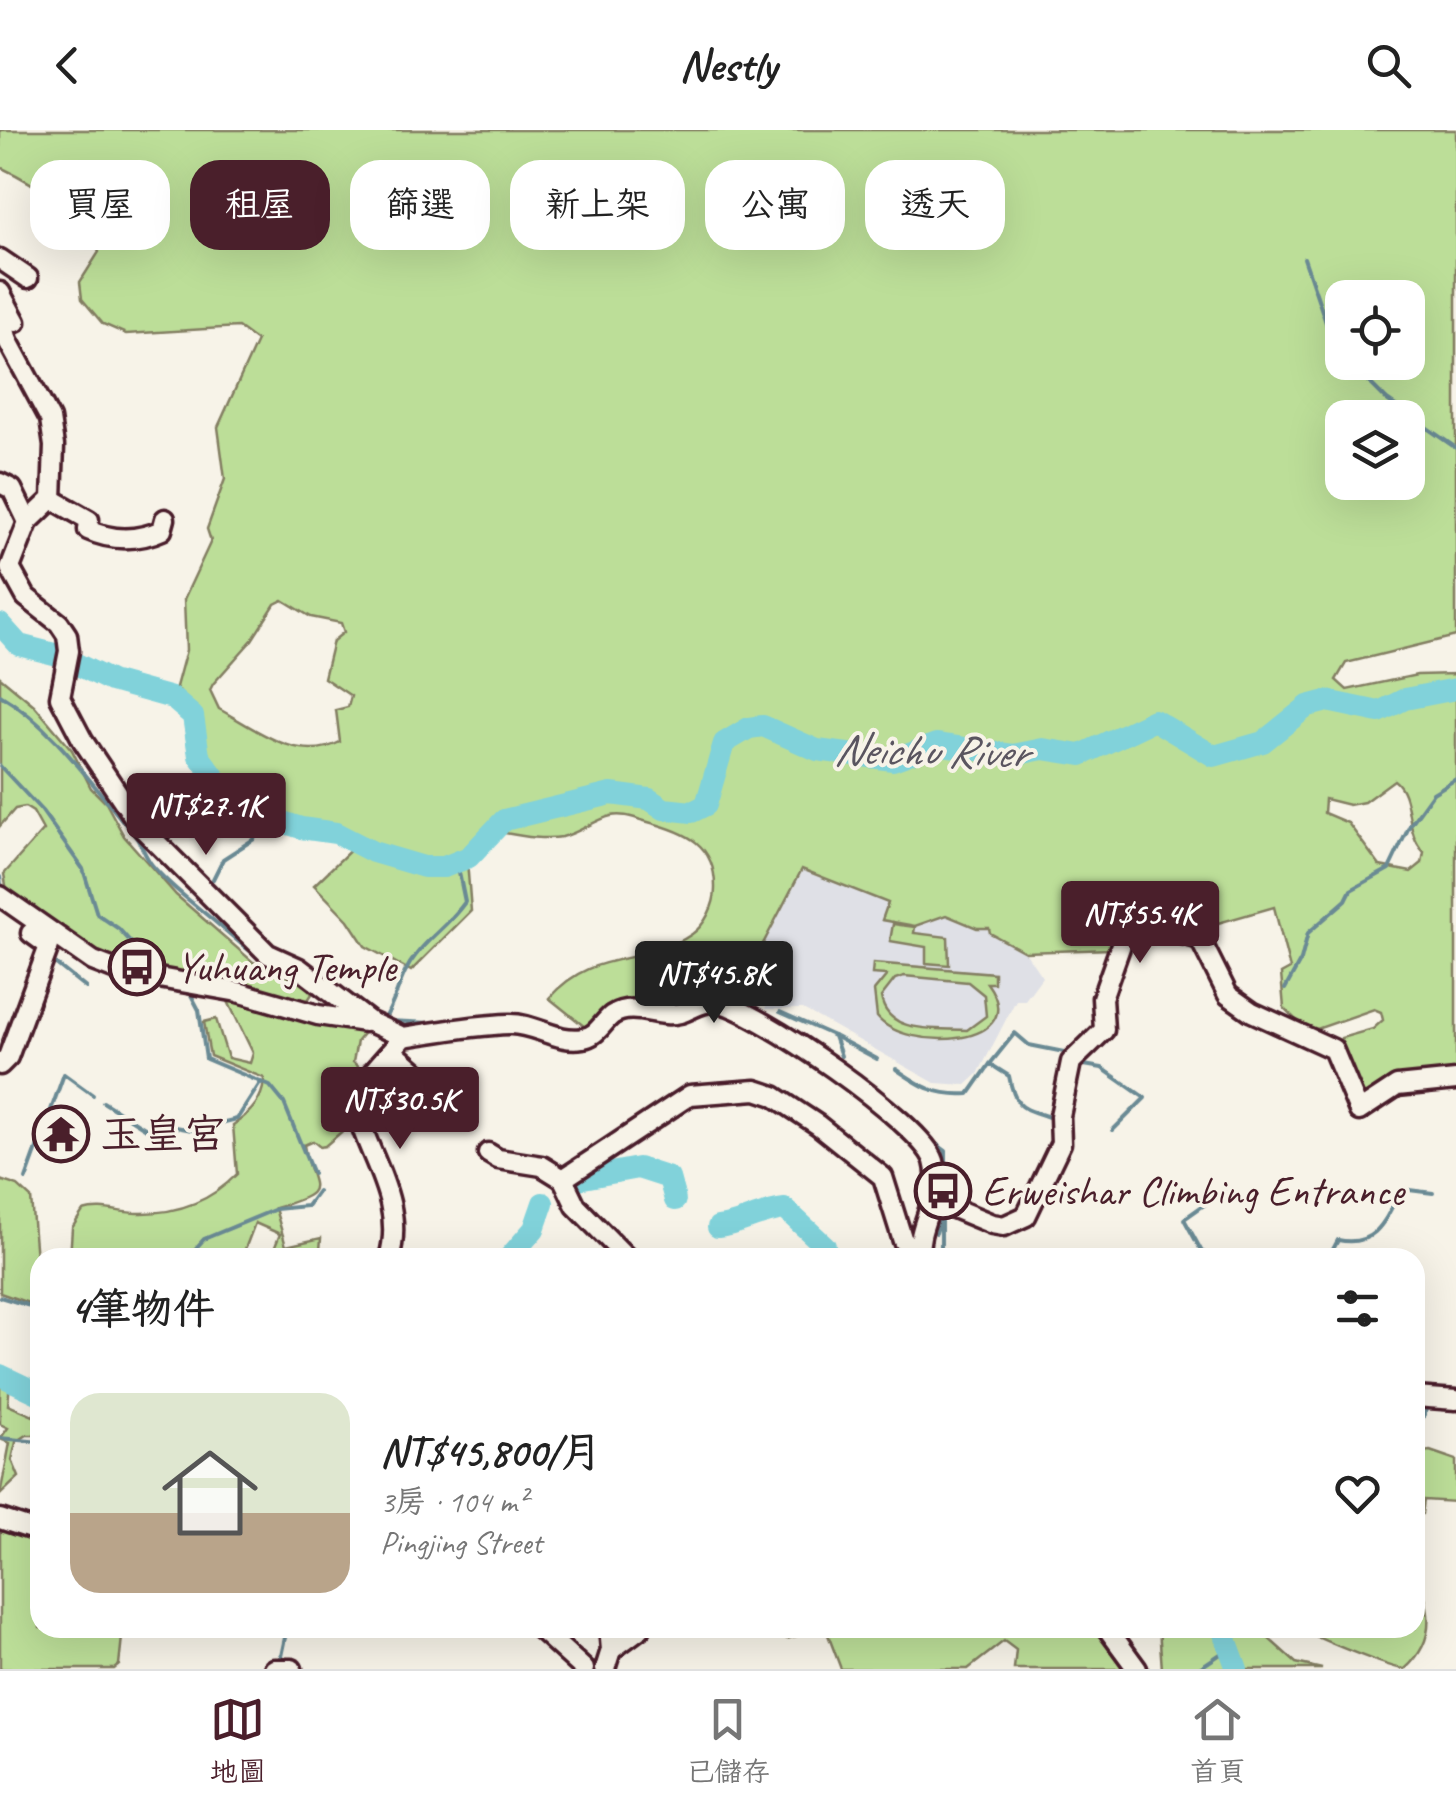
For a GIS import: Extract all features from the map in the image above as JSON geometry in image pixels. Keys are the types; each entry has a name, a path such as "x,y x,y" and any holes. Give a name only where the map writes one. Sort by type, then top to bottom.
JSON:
{"street":[{"path":"0,259 28,278"},
{"path":"0,292 17,328 7,355"},
{"path":"0,312 7,355 27,379 50,419 54,446 52,499 28,522 10,568 26,598 59,623 66,658 60,696 83,741 140,826 268,954 299,968 397,1044 424,1078 430,1096 423,1105 410,1108 402,1122"},
{"path":"0,482 12,489 28,522"},
{"path":"52,499 89,520 88,530 102,536 146,538 162,530 165,519"},
{"path":"0,896 93,961 119,971 238,992 318,1015 370,1022"},
{"path":"0,908 50,946 8,1056 0,1065"},
{"path":"934,1200 1004,1226 1017,1222 1035,1206 1061,1144 1060,1116 1072,1062 1104,1030 1102,998 1130,919 1200,939 1228,995 1252,1012 1333,1050 1359,1111 1397,1086 1456,1080"},
{"path":"392,1248 392,1200 358,1124 356,1106 360,1090 397,1044 512,1024 578,1039 590,1036 612,1016 624,1011 676,1014 712,1002 747,1011 855,1083 897,1118 934,1162 934,1200 921,1248"},
{"path":"562,1179 690,1095 756,1090 774,1096 818,1125 883,1177 903,1241 912,1248"},
{"path":"488,1153 498,1159 542,1166 562,1179 576,1206 617,1248"},
{"path":"1425,1402 1456,1400"},
{"path":"0,1518 30,1528"},
{"path":"550,1638 584,1669"},
{"path":"605,1669 611,1650 609,1638"},
{"path":"611,1650 628,1638"},
{"path":"1114,1638 1137,1669"},
{"path":"274,1669 292,1669"}],"shaded area":[{"path":"801,868 888,903 882,920 915,926 946,915 977,928 989,928 990,933 1025,952 1042,977 1025,1000 1016,1000 978,1074 966,1085 935,1083 803,1009 766,1009 765,996 755,996 757,955"}],"green space":[{"path":"0,130 1456,130 1456,636 1346,663 1336,680 1347,690 1417,675 1456,674 1456,1073 1386,1085 1363,1097 1339,1044 1341,1038 1373,1029 1383,1020 1381,1012 1374,1009 1317,1029 1298,1022 1284,1008 1281,974 1290,969 1274,907 1211,925 1205,933 1135,917 1111,949 1025,952 990,933 989,928 977,928 946,915 915,926 882,920 888,903 802,869 754,961 682,961 654,977 659,1005 628,1002 603,1013 585,1027 549,998 584,971 673,945 692,934 705,920 715,895 710,861 696,842 675,830 625,816 605,818 553,838 487,830 466,848 471,911 411,971 365,946 348,920 314,885 362,839 244,804 204,755 195,712 176,687 186,650 184,599 211,541 207,529 225,479 218,427 257,341 238,327 126,334 103,324 82,299 80,282 98,250 170,250 170,160 30,160 29,182 0,167","holes":["283,600 311,617 341,623 344,632 333,641 324,678 351,696 348,707 336,710 340,742 324,748 293,746 262,734 219,709 210,690 252,640 275,604","1394,780 1404,795 1414,835 1424,852 1422,863 1411,872 1380,866 1348,823 1324,813 1325,799 1349,805 1364,802"]},
{"path":"0,677 34,705 72,750 91,788 106,803 124,836 176,895 253,962 305,984 312,994 308,1000 206,975 113,964 8,896 4,874 43,830 33,812 25,807 15,809 0,826"},
{"path":"893,924 915,927 914,933 948,937 949,965 926,963 926,947 890,941"},
{"path":"873,963 994,973 994,983 987,983 997,1004 994,1020 961,1038 913,1036 892,1029 877,1017 874,991 887,975 872,974","holes":["904,976 968,982 984,995 986,1016 967,1030 903,1024 885,1009 881,997 895,979"]},
{"path":"225,995 367,1029 357,1041 353,1062 364,1072 354,1121 325,1146 313,1141 304,1145 312,1192 275,1208 286,1246 321,1238 320,1248 275,1248 280,1234 255,1223 245,1248 71,1248 72,1228 83,1211 151,1213 179,1208 204,1199 237,1174 233,1125 255,1105 264,1078 210,1056 204,1022 216,1019 228,1058 250,1063 253,1053"},
{"path":"0,1180 18,1186 31,1198 35,1248 30,1248 30,1304 0,1293"},
{"path":"0,1377 10,1382 8,1405 30,1415 30,1435 16,1442 12,1460 19,1477 0,1495 10,1443 0,1439 8,1428 0,1424"},
{"path":"1425,1452 1456,1460 1456,1502 1425,1500"},
{"path":"0,1524 30,1533 30,1638 122,1638 119,1665 114,1669 0,1669"},
{"path":"1425,1599 1427,1633 1423,1645 1416,1657 1405,1669 1320,1638 1425,1638"},
{"path":"829,1638 1103,1638 1124,1669 1014,1669 1016,1650 1004,1641 968,1669 841,1669"},
{"path":"1160,1638 1268,1638 1296,1663 1322,1669 1162,1669"}],"waterway":[{"path":"1304,258 1325,320"},
{"path":"1367,380 1387,400 1456,448"},
{"name":"Neichu River","path":"0,624 19,645 58,655 111,681 172,698 193,716 199,756 237,807 301,828 336,833 373,852 424,867 444,867 469,857 504,820 611,794 649,799 664,809 692,812 706,805 724,743 749,728 763,726 817,750 893,760 936,744 1013,755 1043,749 1081,755 1154,720 1214,756 1263,742 1308,706 1327,701 1379,712 1405,699 1456,689"},
{"path":"0,695 38,723 72,758 167,881 249,950 282,969"},
{"path":"0,766 42,811 83,869 97,914 119,929 156,970"},
{"path":"1285,989 1301,960 1308,933 1346,900 1351,890 1389,869 1410,825 1433,793 1456,779"},
{"path":"213,879 223,859 254,839 261,814"},
{"path":"384,1020 411,962 465,902 457,863"},
{"path":"0,877 1,885"},
{"path":"51,960 86,988"},
{"path":"189,991 199,1010 206,1059 270,1086 284,1103 313,1174"},
{"path":"780,1012 834,1036 841,1056"},
{"path":"388,1021 431,1023"},
{"path":"990,1064 1015,1033 1029,1045 1069,1053"},
{"path":"834,1036 877,1059"},
{"path":"896,1069 930,1089 969,1094 990,1064 1009,1076 1018,1103 1054,1119"},
{"path":"1078,1064 1102,1068 1145,1098 1113,1130"},
{"path":"26,1179 64,1074 93,1095"},
{"path":"103,1102 156,1135 165,1125 192,1130 237,1119 261,1082"},
{"path":"927,1137 946,1151 946,1184"},
{"path":"578,1179 638,1168 669,1178 675,1200"},
{"path":"1200,1248 1184,1219 1228,1188 1249,1202"},
{"path":"1334,1248 1338,1240 1371,1235 1401,1189 1433,1193"},
{"path":"196,1248 204,1239 276,1209 307,1206 318,1191"},
{"path":"518,1248 534,1229 543,1203"},
{"path":"718,1227 785,1209 825,1248"},
{"path":"941,1215 941,1248"},
{"path":"936,1233 940,1219"},
{"path":"0,1297 30,1306"},
{"path":"0,1375 30,1389"},
{"path":"1425,1412 1427,1407"},
{"path":"0,1438 30,1441"},
{"path":"280,1661 285,1638"},
{"path":"1226,1638 1237,1669"},
{"path":"1198,1669 1228,1649"}],"place":[{"name":"Yuhuang Temple","path":"137,967"},
{"name":"玉皇宮","path":"61,1134"},
{"name":"Erweishar Climbing Entrance","path":"943,1191"}]}
